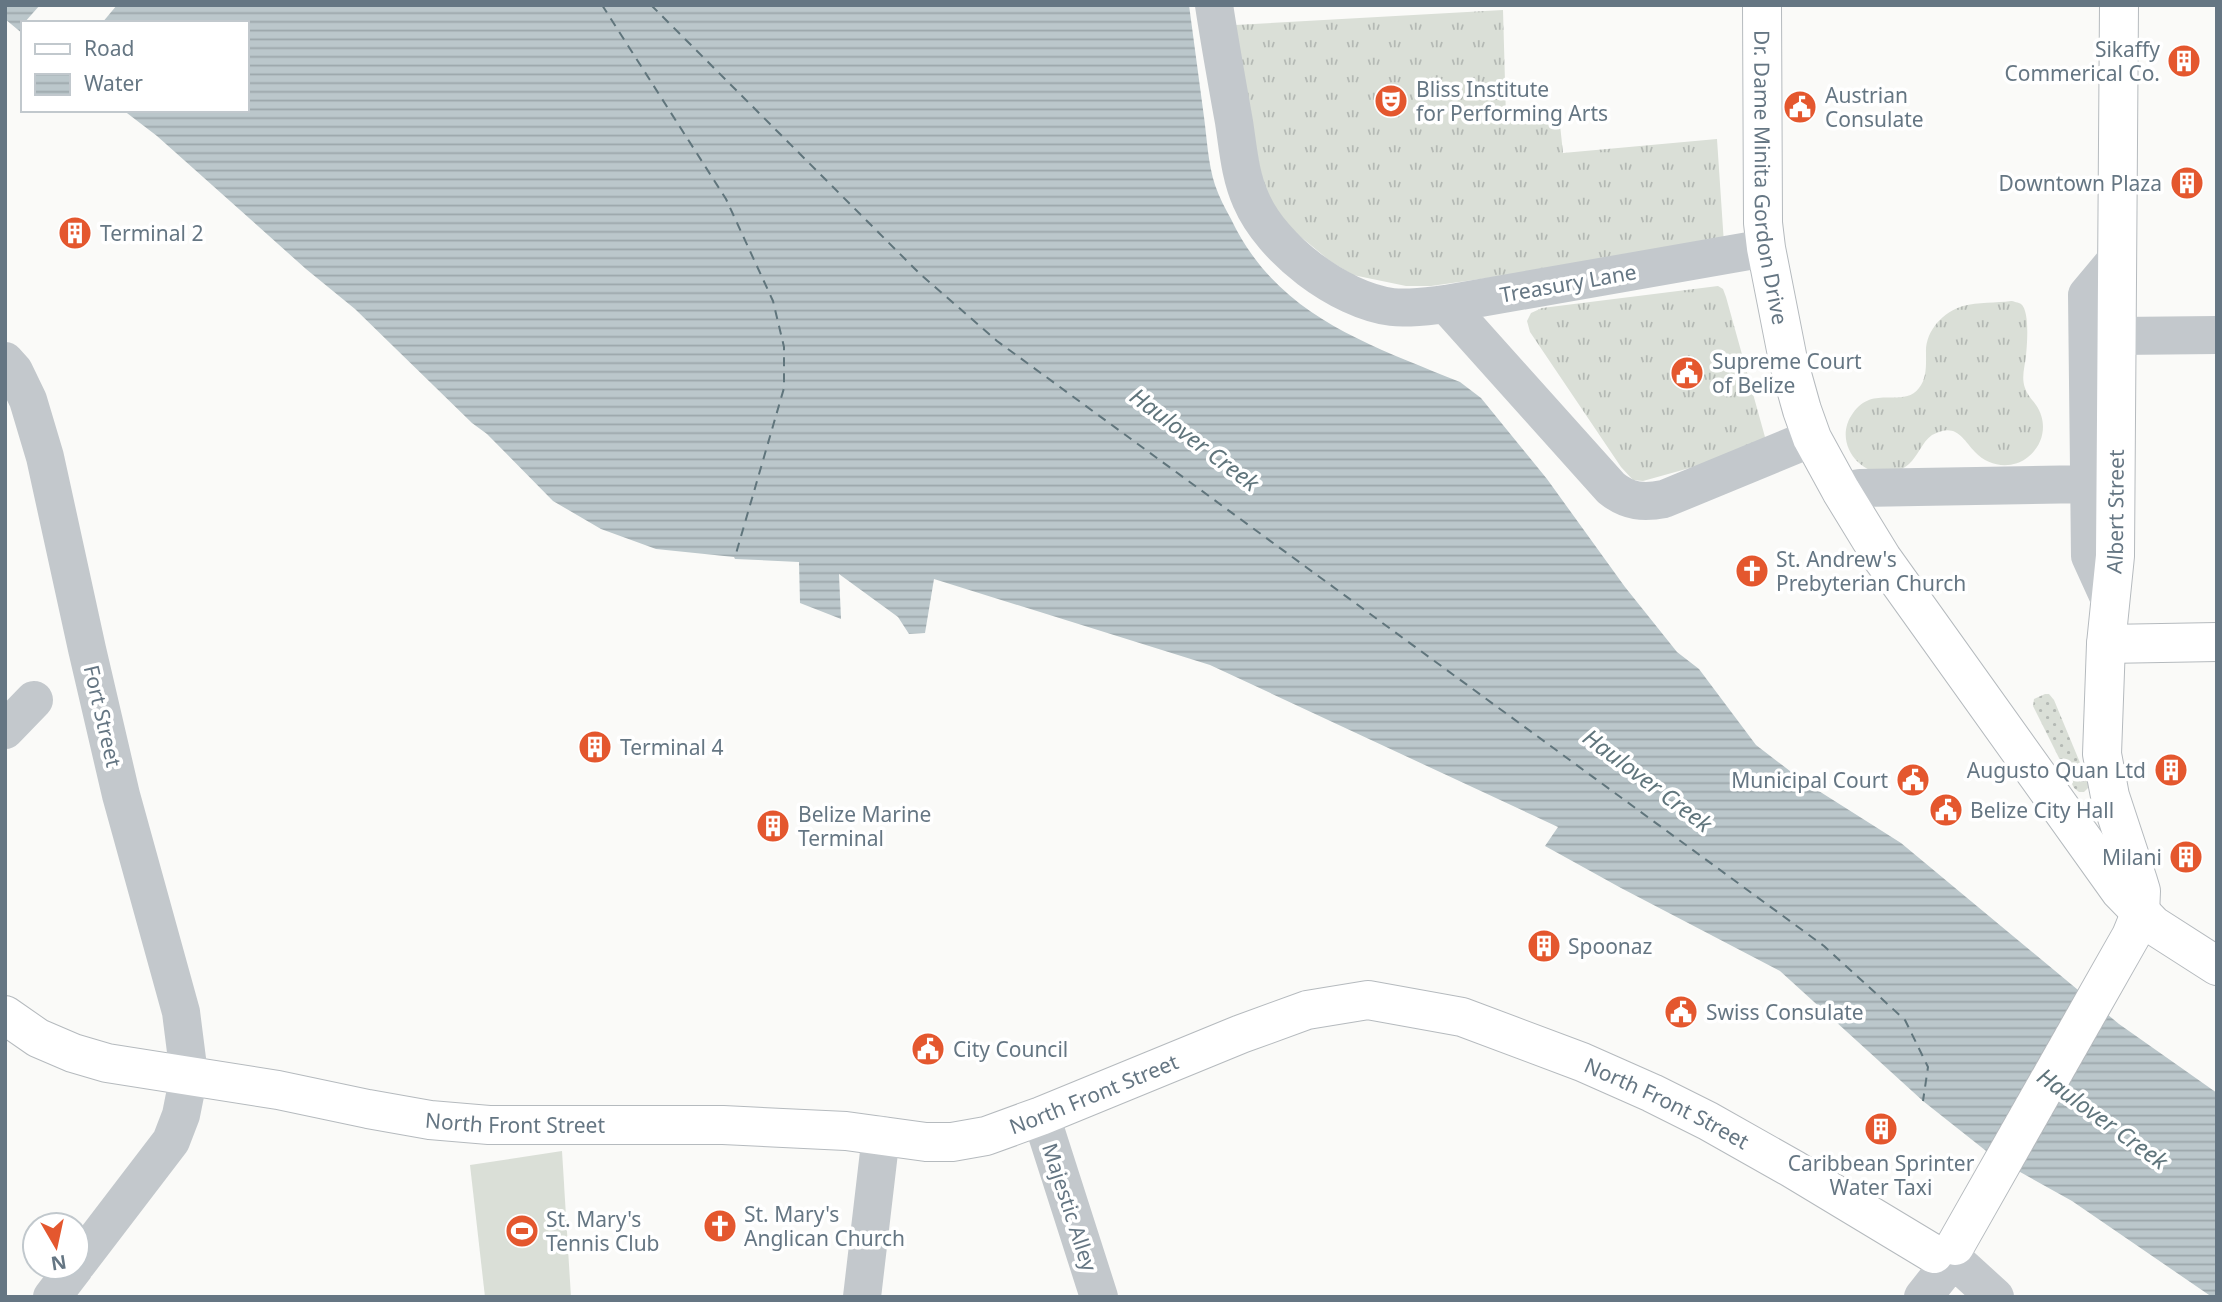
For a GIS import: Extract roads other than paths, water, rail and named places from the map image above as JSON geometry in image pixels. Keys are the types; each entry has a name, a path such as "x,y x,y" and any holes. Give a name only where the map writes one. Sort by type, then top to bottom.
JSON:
{"main road":[{"name":"Dr. Dame Minita Gordon Drive","path":"1762,5 1763,223 1794,386 1812,438 1882,558 2119,891 2140,914 2166,935 2217,966"},
{"name":"Albert Street","path":"1943,1267 2097,999 2132,936 2140,914 2141,891 2110,796 2103,764 2102,739 2106,644 2115,556 2119,5"},
{"path":"2106,644 2217,642"},
{"name":"North Front Street","path":"5,1015 38,1038 73,1053 107,1063 278,1090 430,1120 489,1125 723,1125 846,1131 926,1142 952,1142 986,1136 1041,1116 1155,1068 1307,1010 1368,1000 1462,1017 1582,1062 1652,1093 1793,1169 1943,1267"}],"street":[{"name":"Treasury Lane","path":"1214,5 1242,172 1257,214 1287,250 1308,267 1332,284 1369,302 1392,307 1446,304 1766,248"},
{"path":"2110,600 2090,556 2087,295 2118,259"},
{"path":"1446,304 1611,488 1631,500 1647,502 1664,499 1812,438"},
{"path":"2118,336 2217,335"},
{"name":"Fort Street","path":"5,361 14,372 28,400 45,457 121,795 181,1012 189,1075 181,1115 171,1141 91,1246"},
{"path":"1841,491 1860,488 2088,484"},
{"path":"5,730 34,700"},
{"name":"Majestic Alley","path":"1041,1116 1099,1297"},
{"path":"862,1297 881,1135"},
{"name":"North Front Street","path":"1943,1267 1995,1297"},
{"name":"Fort Street","path":"52,1297 64,1281"}],"water":[{"name":"Haulover Creek","path":"5,5 1189,5 1209,160 1215,185 1250,252 1273,280 1299,303 1328,323 1392,354 1460,382 1481,398 1547,479 1625,587 1677,652 1699,669 1756,745 1803,781 1901,843 2119,1024 2217,1093 2217,1297 2212,1297 2072,1201 1995,1158 1923,1101 1780,971 1545,846 1558,827 1210,665 934,579 925,633 909,634 898,617 839,574 841,619 800,603 799,562 735,559 656,549 601,529 553,501 487,434 472,423 355,309 306,269 157,136 126,112 248,112 248,21 21,21 21,32 5,19"}],"place":[{"name":"Sikaffy Commerical Co.","path":"2184,61"},
{"name":"Bliss Institute for Performing Arts","path":"1391,101"},
{"name":"Austrian Consulate","path":"1800,107"},
{"name":"Downtown Plaza","path":"2187,183"},
{"name":"Terminal 2","path":"75,233"},
{"name":"Supreme Court of Belize","path":"1687,373"},
{"name":"St. Andrew's Prebyterian Church","path":"1752,571"},
{"name":"Terminal 4","path":"595,747"},
{"name":"Augusto Quan Ltd","path":"2171,770"},
{"name":"Municipal Court","path":"1913,780"},
{"name":"Belize City Hall","path":"1946,810"},
{"name":"Belize Marine Terminal","path":"773,826"},
{"name":"Milani","path":"2186,857"},
{"name":"Spoonaz","path":"1544,946"},
{"name":"Swiss Consulate","path":"1681,1012"},
{"name":"City Council","path":"928,1049"},
{"name":"Caribbean Sprinter Water Taxi","path":"1881,1129"},
{"name":"St. Mary's Anglican Church","path":"720,1226"},
{"name":"St. Mary's Tennis Club","path":"522,1231"}]}
